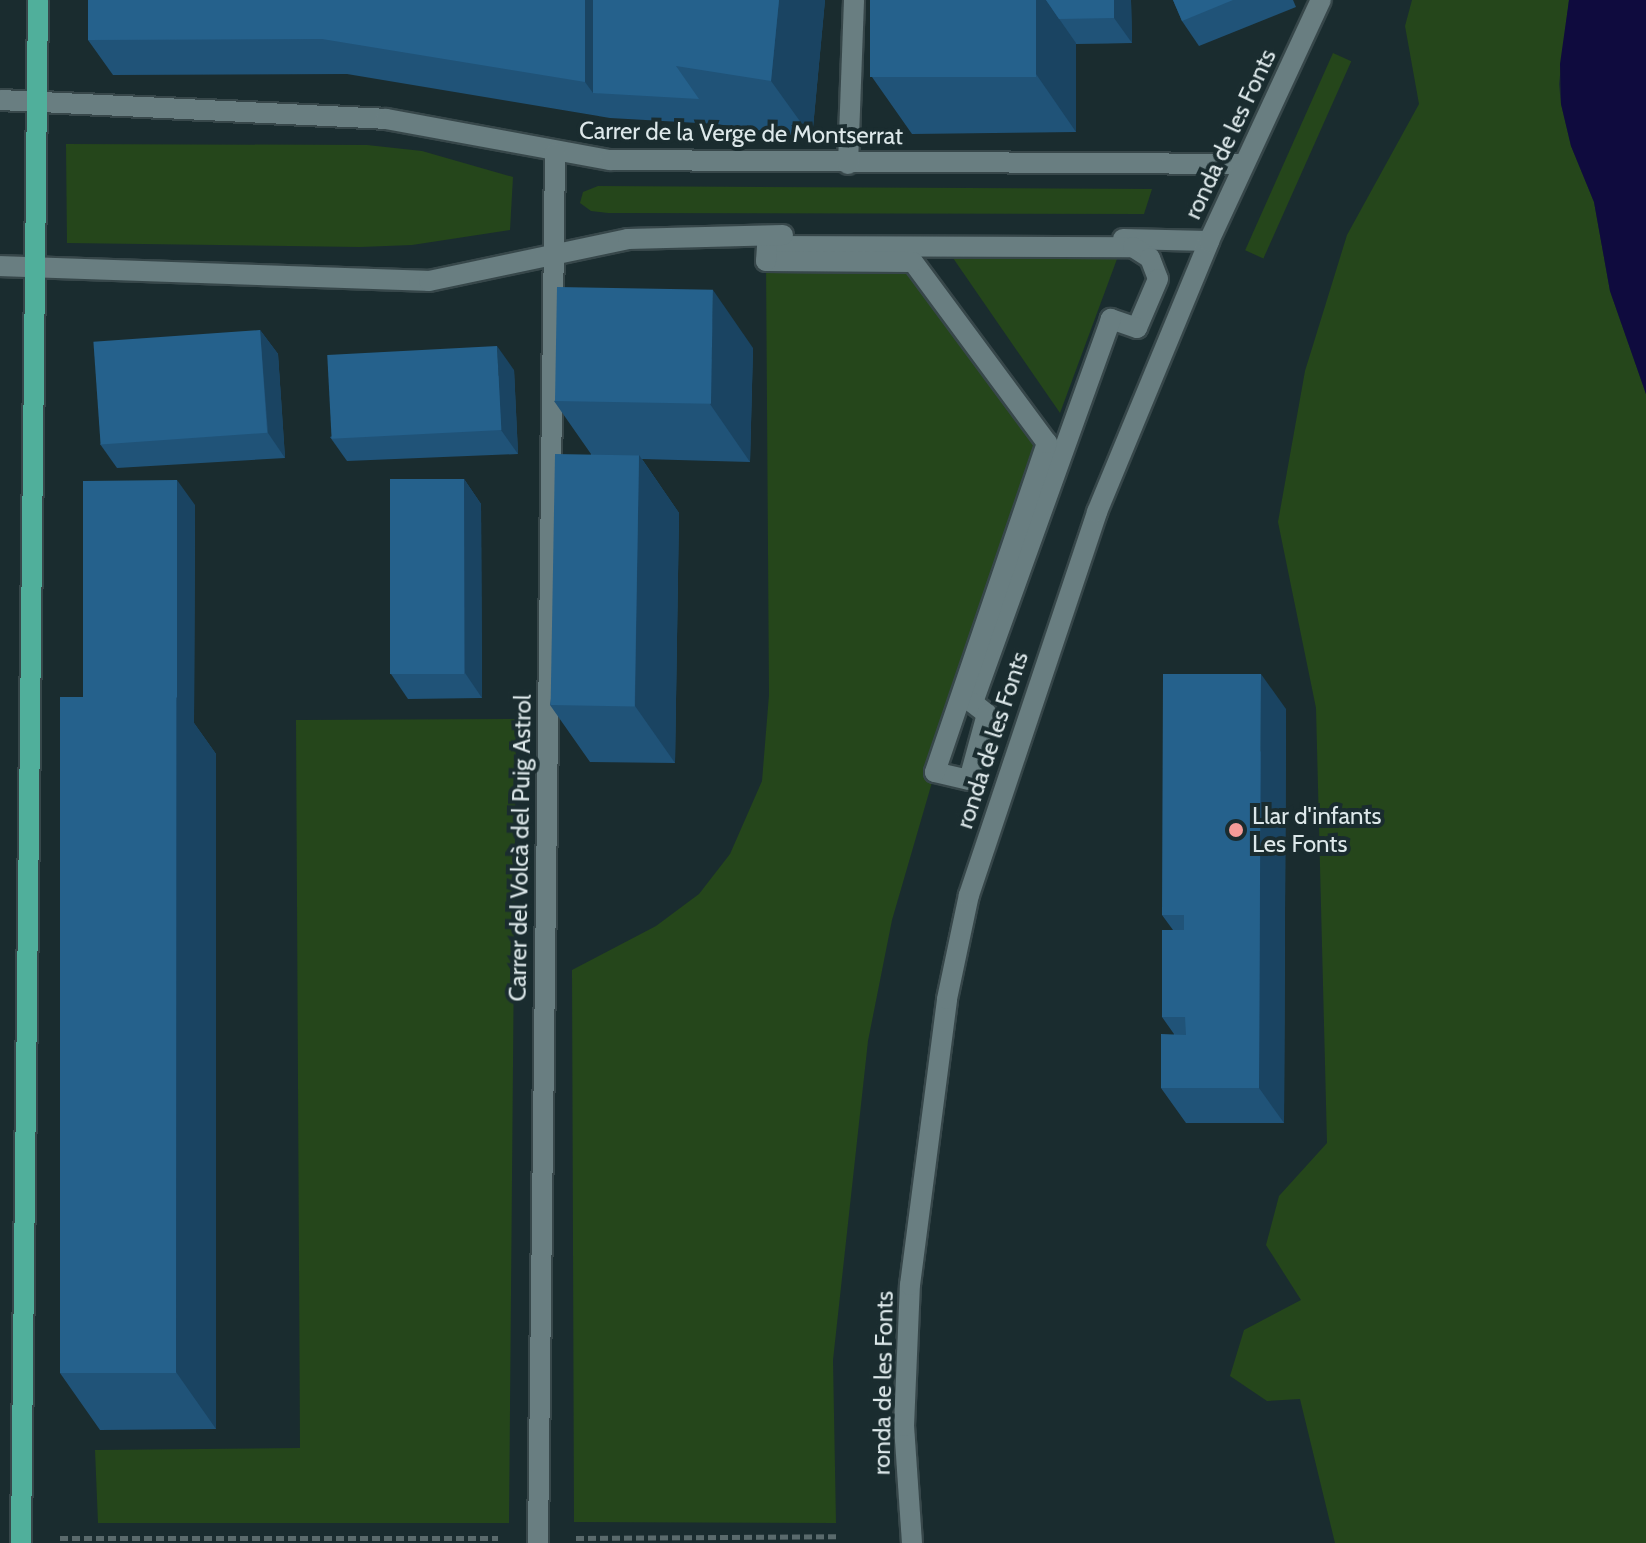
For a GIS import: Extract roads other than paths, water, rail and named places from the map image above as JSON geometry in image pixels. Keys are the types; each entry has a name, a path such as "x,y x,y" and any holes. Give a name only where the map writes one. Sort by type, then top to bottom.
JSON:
{"main road":[{"path":"21,1541 35,267 34,100 38,0"}],"street":[{"path":"848,164 854,0"},
{"name":"ronda de les Fonts","path":"912,1543 904,1426 910,1285 945,1015 969,895 1097,512 1209,241 1321,0"},
{"name":"Carrer de la Verge de Montserrat","path":"0,100 386,119 440,125 555,153 610,160 848,164 1244,164"},
{"name":"Carrer del Volcà del Puig Astrol","path":"538,1543 555,153"},
{"path":"0,266 429,281 628,239 688,235 1209,241"},
{"path":"767,246 1133,247 1150,258 1158,279 1137,328 1111,319 973,703 987,714 969,780 935,772 1047,443 913,262 766,261 767,246"}],"place":[{"name":"Llar d'infants Les Fonts","path":"1236,830"}]}
